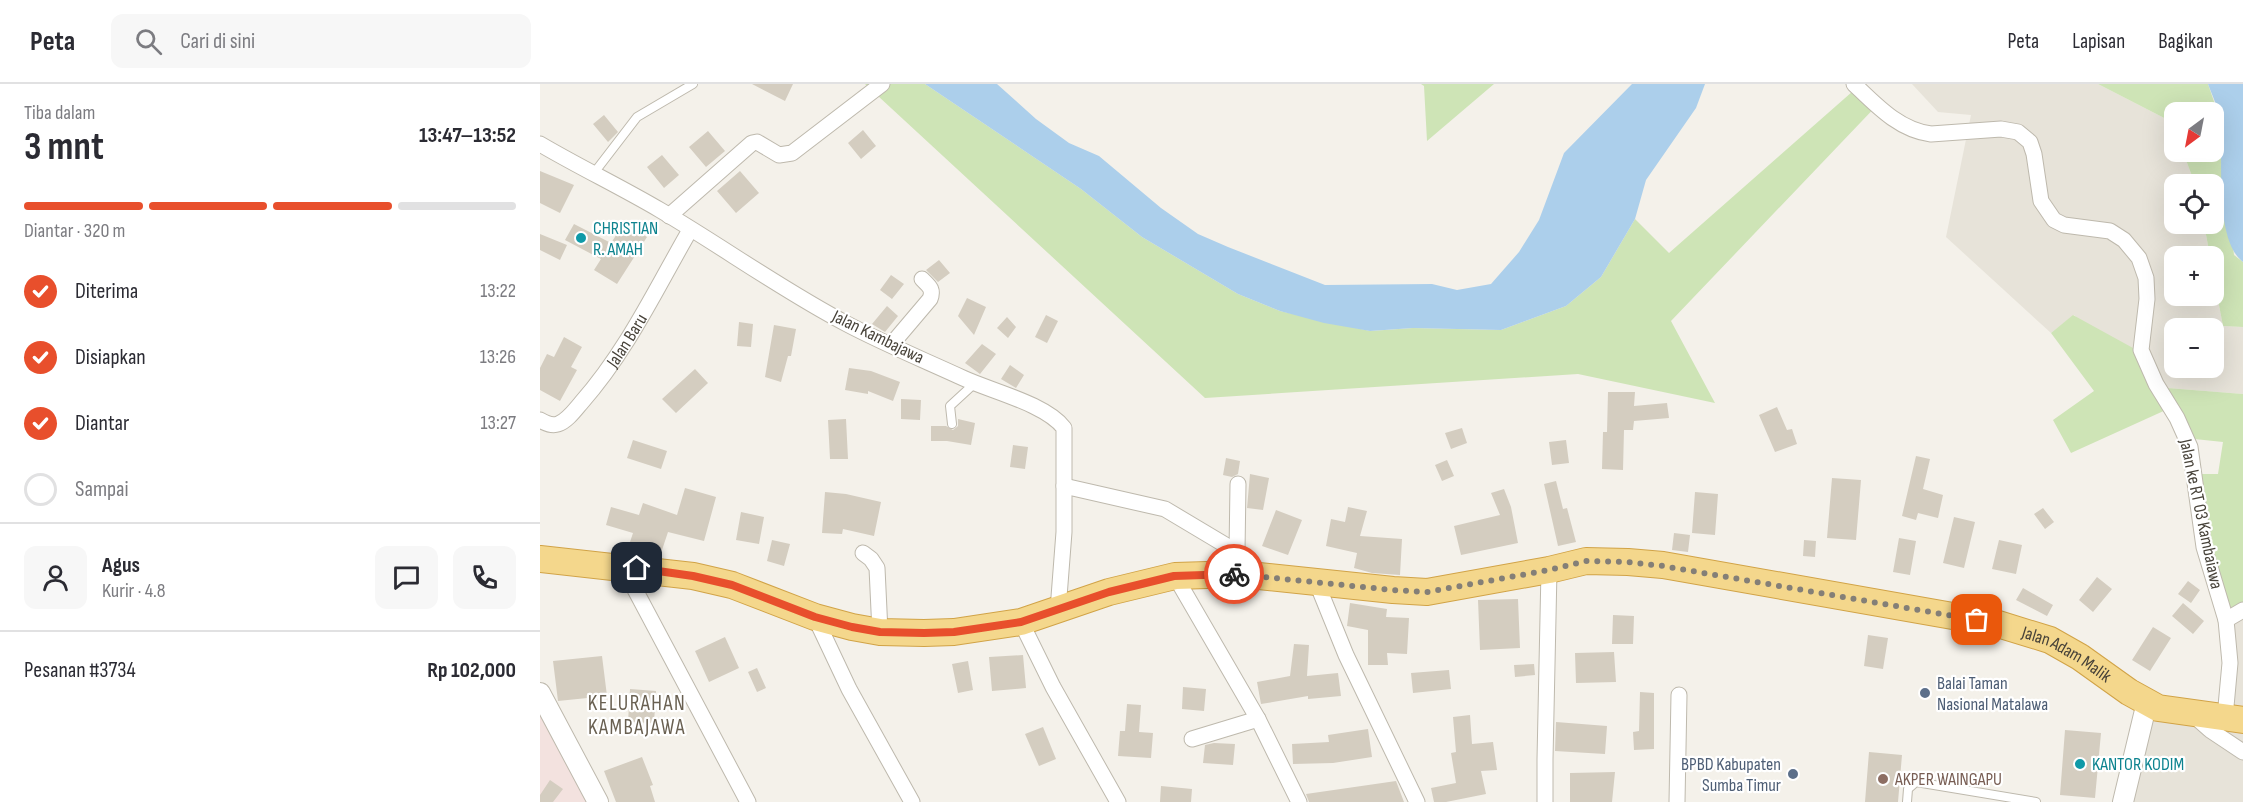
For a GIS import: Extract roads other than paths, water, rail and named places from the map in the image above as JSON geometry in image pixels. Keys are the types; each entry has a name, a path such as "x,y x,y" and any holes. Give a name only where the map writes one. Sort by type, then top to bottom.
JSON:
{"highway":[{"name":"Jalan Adam Malik","path":"540,559 693,576 732,585 815,617 880,632 954,632 1021,622 1129,586 1238,563 1316,581 1427,592 1586,561 1628,562 1663,566 1998,624 2050,640 2158,708 2234,718"}],"street":[{"path":"669,216 752,143 757,142 779,155 792,153 882,84"},
{"name":"Jalan ke RT 03 Kambaiawa","path":"1854,84 1889,116 1920,133 2001,129 2018,132 2030,142 2041,201 2054,220 2064,225 2110,231 2124,240 2139,258 2146,278 2147,299 2141,350 2147,367 2177,418 2190,447 2204,548 2226,620 2234,718"},
{"name":"Jalan Kambajawa","path":"540,144 669,216 837,318 975,383 1019,400 1059,422 1064,428 1064,486 1062,577 1058,610"},
{"name":"Jalan Baru","path":"540,420 554,425 560,424 571,415 593,389 640,320 690,230"},
{"path":"891,345 933,293 932,288 922,279"},
{"path":"1238,484 1238,563"},
{"path":"1064,486 1165,509 1238,563"},
{"path":"862,553 878,568 880,632"},
{"path":"623,567 748,802"},
{"path":"1545,802 1549,570"},
{"path":"1174,576 1258,719 1299,802"},
{"path":"1316,581 1346,655 1417,802"},
{"path":"2226,620 2243,610"},
{"path":"815,617 849,689 912,802"},
{"path":"1021,622 1053,687 1118,802"},
{"path":"540,693 598,802"},
{"path":"1677,802 1679,695"},
{"path":"2123,802 2146,702"},
{"path":"2191,713 2243,752"},
{"path":"1192,739 1258,719"}],"lane":[{"path":"594,173 637,117 693,84"},
{"path":"952,424 950,406 975,383"},
{"path":"1907,802 1908,789 1916,782 2036,802"}],"water":[{"path":"925,84 997,84 1036,119 1069,143 1099,156 1161,208 1198,234 1325,285 1432,284 1457,290 1491,284 1519,252 1539,220 1564,153 1632,84 1705,84 1696,108 1646,180 1635,219 1601,277 1566,306 1501,330 1413,328 1370,331 1324,323 1280,311 1238,294 1142,237 1081,189"},
{"path":"2208,84 2243,84 2243,262 2234,251 2227,235 2224,216 2224,174 2222,174 2221,162 2224,162 2224,102 2215,102"}],"place":[{"name":"CHRISTIAN R. AMAH","path":"581,238"},
{"name":"Balai Taman Nasional Matalawa","path":"1925,693"},
{"name":"KANTOR KODIM","path":"2080,764"},
{"name":"BPBD Kabupaten Sumba Timur","path":"1793,774"},
{"name":"AKPER WAINGAPU","path":"1883,779"}],"district":[{"name":"KELURAHAN KAMBAJAWA","path":"637,715"}]}
